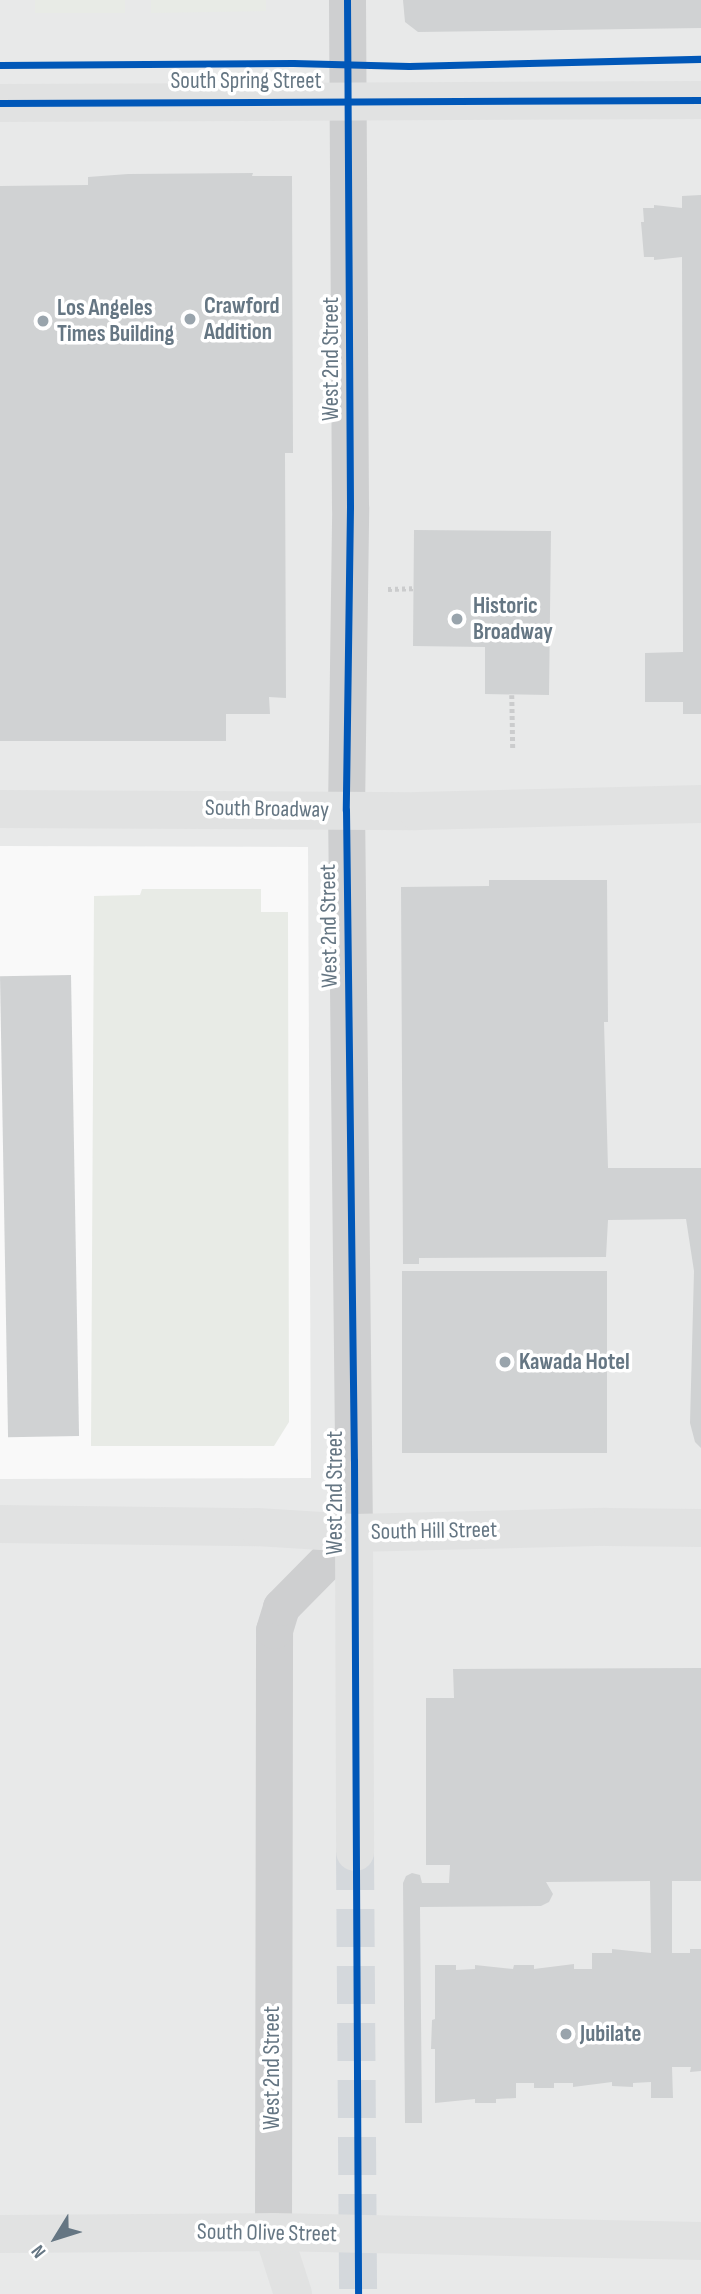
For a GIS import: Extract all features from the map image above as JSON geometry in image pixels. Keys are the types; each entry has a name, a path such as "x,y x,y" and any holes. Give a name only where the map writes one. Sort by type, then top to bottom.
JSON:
{"main road":[{"name":"South Spring Street","path":"0,103 701,100"},
{"name":"South Broadway","path":"0,809 346,810 701,804"},
{"name":"South Hill Street","path":"0,1524 257,1527 354,1533 606,1527 701,1528"},
{"name":"West 2nd Street","path":"354,1533 355,1852"},
{"name":"West 2nd Street","path":"273,2232 293,2294"},
{"name":"South Olive Street","path":"0,2234 273,2232 701,2241"}],"street":[{"name":"West 2nd Street","path":"273,2232 274,1630 281,1607 354,1533 346,810 350,507 347,0"}],"path":[{"path":"388,589 413,588"},
{"path":"512,695 513,750"}],"shaded area":[{"path":"0,0 701,0 701,2294 0,2294 0,1479 311,1478 308,847 0,846"},
{"path":"35,0 125,0 125,13 35,13"},
{"path":"151,0 266,0 266,11 151,13"},
{"path":"142,889 261,889 261,912 288,912 289,1422 274,1446 91,1446 94,896 140,895"}],"building":[{"path":"403,0 701,0 701,28 418,32 405,22"},
{"path":"253,173 252,176 292,176 293,453 285,453 286,698 269,697 270,714 226,714 226,741 0,741 0,186 88,185 88,177 128,174"},
{"path":"701,195 701,714 683,714 683,702 645,702 645,653 683,652 682,257 654,260 654,257 644,257 641,222 644,222 643,208 654,208 654,205 682,208 682,196"},
{"path":"414,530 551,531 549,695 485,694 485,647 413,646"},
{"path":"489,880 607,880 608,1022 604,1022 608,1168 701,1168 701,1448 695,1442 690,1423 694,1271 686,1219 608,1220 606,1257 419,1258 419,1264 403,1264 401,887 489,886"},
{"path":"71,975 79,1436 8,1437 0,976"},
{"name":"Kawada Hotel","path":"402,1271 607,1271 607,1453 402,1453"},
{"path":"701,1668 701,1881 672,1881 672,1953 690,1953 690,1949 701,1949 701,2071 690,2072 691,2067 672,2067 673,2098 651,2098 651,2082 633,2083 633,2087 612,2086 612,2082 573,2087 573,2083 554,2083 554,2088 534,2088 534,2083 516,2083 516,2098 496,2099 496,2103 475,2103 475,2099 435,2103 435,2049 431,2049 432,2020 435,2019 435,1965 456,1965 456,1970 475,1969 475,1965 513,1969 514,1965 534,1965 534,1969 574,1964 574,1969 592,1969 592,1953 612,1953 612,1949 651,1953 650,1881 546,1882 553,1894 549,1902 541,1906 420,1907 422,2123 405,2123 403,1883 406,1876 412,1873 420,1875 422,1883 449,1883 450,1865 426,1865 426,1698 454,1698 453,1669"}],"tunnel":[{"path":"355,1852 358,2294"}],"cycle path":[{"path":"347,0 350,507 346,810 354,1461 358,2294"},
{"path":"0,65 293,63 409,66 701,59"},
{"path":"0,103 701,100"}],"place":[{"name":"Crawford Addition","path":"190,319"},
{"name":"Los Angeles Times Building","path":"43,321"},
{"name":"Historic Broadway","path":"457,619"},
{"name":"Kawada Hotel","path":"505,1362"},
{"name":"Jubilate","path":"566,2034"}]}
